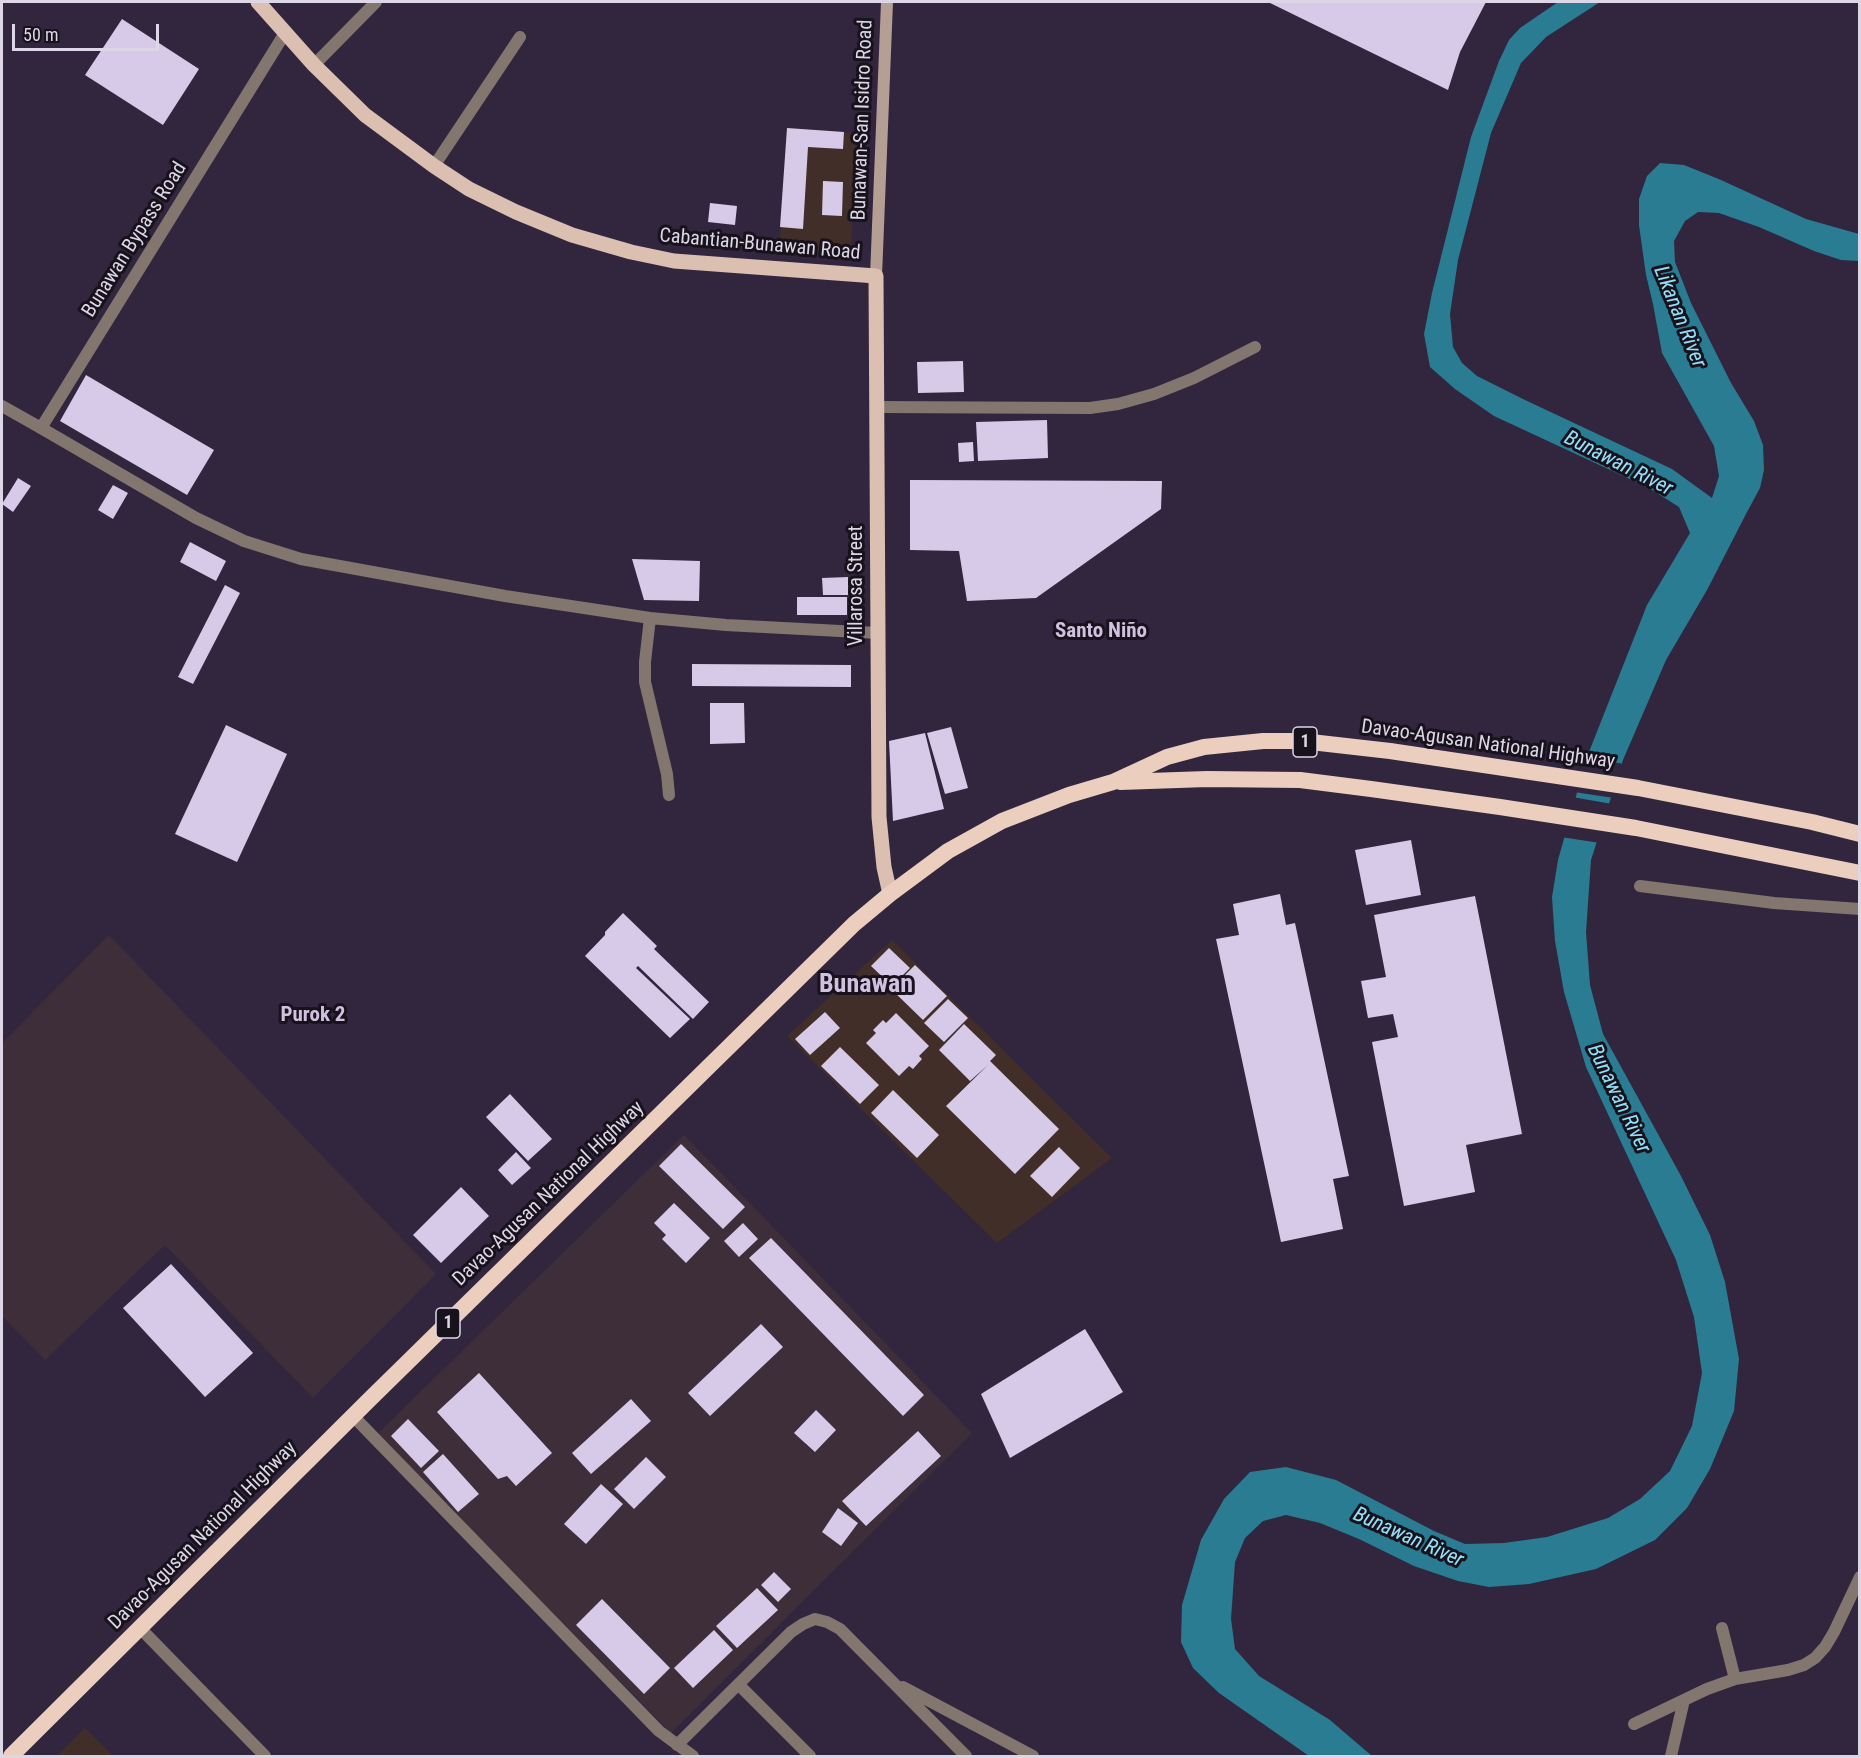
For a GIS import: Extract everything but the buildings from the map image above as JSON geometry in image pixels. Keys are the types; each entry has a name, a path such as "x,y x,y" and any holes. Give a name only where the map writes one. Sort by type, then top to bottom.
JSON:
{"highway":[{"name":"Davao-Agusan National Highway","path":"11,1756 352,1416 838,939 890,894 948,851 1002,821 1069,795 1113,782 1167,758 1204,747 1263,741 1302,741 1390,751 1638,788 1812,822 1860,834"},
{"name":"Davao-Agusan National Highway","path":"1113,782 1207,779 1300,780 1636,828 1860,873"}],"main road":[{"name":"Cabantian-Bunawan Road","path":"258,2 314,65 365,115 469,189 516,212 572,236 674,261 876,276"},
{"name":"Bunawan-San Isidro Road","path":"876,276 887,2"},
{"name":"Villarosa Street","path":"876,276 879,817 884,867 890,894"}],"street":[{"path":"314,65 376,2"},
{"name":"Bunawan Bypass Road","path":"41,428 285,33"},
{"path":"434,166 520,37"},
{"path":"877,407 1079,409 1118,404 1154,394 1194,378 1255,347"},
{"path":"2,406 214,527 244,542 301,560 482,592 650,618 726,626 878,633"},
{"path":"650,618 645,682 667,774 669,795"},
{"path":"1640,886 1774,903 1860,909"},
{"path":"352,1416 659,1731 693,1756"},
{"path":"1634,1724 1735,1679 1788,1670 1804,1665 1815,1658 1834,1632 1860,1577"},
{"path":"677,1745 791,1632 815,1619 840,1629 966,1756"},
{"path":"140,1628 265,1756"},
{"path":"1722,1628 1735,1679"},
{"path":"891,1681 1033,1756"},
{"path":"739,1685 810,1756"},
{"path":"1671,1756 1684,1700"}],"shaded area":[{"path":"787,128 856,133 851,252 779,250"},
{"path":"109,935 436,1274 313,1398 165,1245 45,1360 2,1316 2,1043"},
{"path":"892,940 1112,1158 997,1243 787,1036"},
{"path":"684,1135 972,1433 671,1733 377,1434"},
{"path":"85,1728 113,1756 57,1756"}],"water":[{"path":"1558,2 1600,2 1546,37 1521,63 1491,133 1458,260 1450,314 1453,347 1462,363 1477,376 1672,469 1712,498 1719,476 1714,446 1662,353 1646,275 1639,225 1639,199 1647,176 1660,163 1684,165 1806,219 1859,234 1859,261 1841,260 1719,213 1698,212 1685,221 1674,241 1675,262 1691,303 1731,383 1754,421 1763,445 1764,470 1760,488 1707,590 1666,660 1623,760 1591,860 1586,932 1590,985 1603,1034 1681,1176 1710,1235 1725,1282 1739,1359 1734,1411 1710,1469 1687,1508 1655,1540 1596,1569 1529,1584 1489,1587 1458,1581 1414,1566 1320,1523 1286,1515 1263,1521 1245,1538 1235,1562 1231,1619 1235,1649 1259,1676 1330,1720 1372,1756 1309,1756 1219,1693 1193,1668 1181,1642 1182,1605 1201,1540 1224,1499 1250,1472 1286,1467 1336,1480 1434,1531 1465,1544 1504,1543 1547,1537 1608,1518 1640,1499 1670,1471 1692,1426 1702,1373 1694,1317 1676,1260 1586,1067 1564,992 1555,941 1552,897 1558,860 1587,757 1647,605 1690,533 1679,507 1649,488 1494,416 1455,389 1430,367 1424,334 1471,137 1499,61 1509,40 1520,28"}],"pier":[{"path":"1584,757 1624,764 1614,798 1574,792"},
{"path":"1572,797 1612,804 1600,843 1561,837"}],"district":[{"name":"Santo Niño","path":"1101,632"},
{"name":"Bunawan","path":"866,985"},
{"name":"Purok 2","path":"313,1016"}],"water label":[{"name":"Likanan River","path":"1679,317"},
{"name":"Bunawan River","path":"1618,464"},
{"name":"Bunawan River","path":"1618,1099"},
{"name":"Bunawan River","path":"1408,1538"}]}
